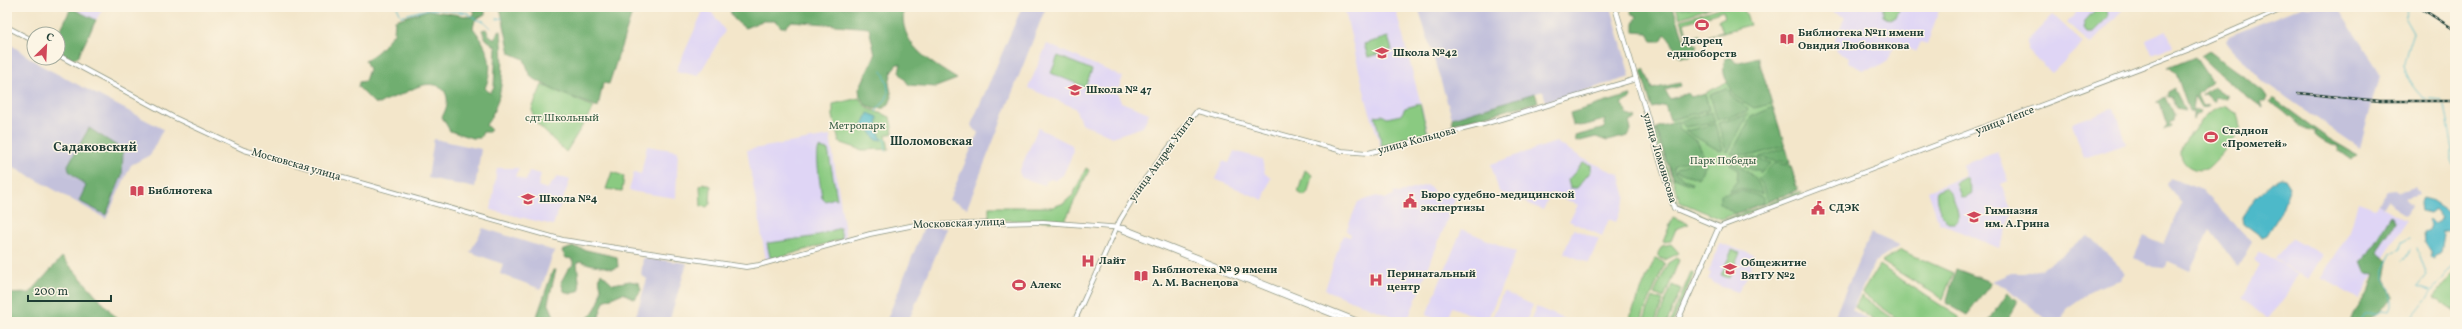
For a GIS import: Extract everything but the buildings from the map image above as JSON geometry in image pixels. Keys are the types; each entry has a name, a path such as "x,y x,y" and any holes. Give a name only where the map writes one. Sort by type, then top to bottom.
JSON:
{"highway":[{"name":"улица Ломоносова","path":"1615,7 1674,208 1719,227"},
{"path":"1678,322 1719,227"}],"main road":[{"name":"улица Лепсе","path":"1719,227 2193,48 2287,7"},
{"path":"7,27 26,38"},
{"name":"Московская улица","path":"66,59 180,121 244,150 550,236 727,265 760,265 870,234 915,225 1043,222 1129,229 1361,322"},
{"name":"улица Кольцова","path":"1197,111 1342,151 1368,153 1488,122 1636,79"},
{"name":"улица Андрея Упита","path":"1074,322 1115,228 1145,179 1197,111"},
{"name":"Московская улица","path":"1115,228 1351,322"}],"shaded area":[{"path":"72,7 104,7 96,20"},
{"path":"1022,7 1046,7 967,208 949,200 978,133 971,125"},
{"name":"Школа №42","path":"1344,7 1395,7 1429,134 1381,148 1367,103"},
{"path":"1418,7 1611,7 1630,77 1546,102 1543,91 1452,118"},
{"path":"1829,7 1940,7 1927,45 1921,42 1916,52 1896,42 1888,61 1880,66 1863,70 1848,63 1850,58 1836,52 1834,42 1845,17 1828,10"},
{"path":"2081,7 2125,7 2091,44 2067,23"},
{"path":"2301,7 2337,7 2377,68 2379,76 2360,148 2264,82 2228,45 2226,41 2229,36"},
{"path":"704,9 712,13 725,31 698,76 676,71"},
{"path":"2053,15 2083,43 2052,73 2027,50 2027,41"},
{"path":"2167,31 2173,46 2152,54 2146,40"},
{"path":"7,42 26,55 26,66 42,66 163,129 150,155 131,165 106,219 7,163"},
{"name":"Школа № 47","path":"1047,44 1123,77 1117,92 1121,102 1149,113 1143,127 1112,137 1081,123 1075,108 1028,88"},
{"path":"2114,108 2126,144 2084,158 2072,123"},
{"path":"1038,128 1072,145 1073,153 1063,175 1055,181 1052,179 1046,181 1045,185 1022,178 1019,172"},
{"path":"830,136 846,238 766,260 747,150"},
{"path":"434,139 481,149 475,188 428,178"},
{"path":"1556,142 1584,159 1620,175 1626,197 1616,222 1609,219 1602,236 1569,221 1578,205 1551,193 1543,210 1499,192 1491,164"},
{"path":"647,146 678,151 676,198 629,191 634,172 641,174"},
{"path":"1234,151 1262,159 1265,174 1271,177 1263,200 1215,179 1223,161 1229,163"},
{"name":"Гимназия им. А.Грина","path":"1997,152 2008,181 2001,184 2011,209 2014,210 1999,248 1939,223 1928,191 1965,176 1962,165"},
{"name":"Школа №4","path":"497,168 519,168 515,176 526,181 529,171 541,174 538,186 547,189 558,176 570,180 553,225 491,210"},
{"path":"2170,178 2202,190 2252,242 2238,267 2210,230 2190,271 2168,261 2164,268 2153,267 2134,258 2144,235 2163,244 2182,204 2167,185"},
{"path":"1427,185 1433,190 1435,198 1454,193 1455,200 1407,322 1325,290 1340,243 1344,235 1350,237 1351,234 1346,231 1358,202 1377,196 1384,199 1394,196 1393,192 1400,193"},
{"path":"2415,187 2419,195 2405,199 2412,206 2404,215 2388,200 2383,207 2378,204 2387,191 2395,190 2397,192"},
{"path":"2358,202 2375,208 2378,204 2406,221 2359,299 2321,278 2350,232"},
{"path":"924,227 947,228 908,322 886,322"},
{"path":"483,228 554,251 541,289 500,274 503,264 470,252"},
{"path":"1462,229 1516,252 1487,321 1452,307 1446,322 1426,315"},
{"path":"1573,229 1599,239 1589,263 1564,253"},
{"path":"1871,233 1900,246 1874,263 1852,310 1872,322 1832,322"},
{"path":"2088,235 2126,273 2121,280 2095,288 2066,309 2061,322 2050,322 2006,287 1992,281 2011,273 2025,273 2042,269"},
{"path":"2293,238 2323,255 2308,279 2275,259"},
{"name":"Общежитие ВятГУ №2","path":"1720,243 1754,255 1749,273 1738,292 1719,286 1708,279 1711,273 1708,272"},
{"path":"2260,251 2298,274 2280,305 2267,319 2242,298 2260,265 2254,260"},
{"path":"643,258 687,263 669,322 634,322 647,279 641,275"},
{"path":"1503,292 1533,305 1526,322 1502,322 1492,318"},
{"path":"1536,307 1572,322 1530,322"}],"green space":[{"path":"469,7 485,7 485,14 475,20 473,28 483,42 488,56 490,64 488,80 485,88 490,93 494,87 496,47 486,39 482,30 486,29 489,35 495,39 498,31 501,31 503,56 502,80 497,103 486,125 491,130 489,132 483,132 480,138 472,138 450,131 442,117 447,105 447,97 443,89 439,86 428,84 419,86 379,104 374,103 358,87 359,82 365,81 369,69 365,60 378,51 394,33 395,20 428,10 472,17 475,12"},
{"path":"500,7 634,7 609,84 603,83 598,107 554,90 531,77 524,59 510,53"},
{"path":"730,7 904,7 903,20 911,42 927,59 957,79 936,87 909,85 899,72 901,64 897,64 892,70 889,84 892,97 889,104 884,108 874,109 866,105 860,97 859,89 875,55 869,28 792,21 786,27 781,27 775,21 762,21 745,28 733,17"},
{"path":"1632,7 1673,7 1684,39 1698,45 1690,57 1680,57 1665,34 1661,41 1652,41 1647,33 1634,32 1634,24 1637,16 1631,13"},
{"path":"1676,7 1681,8 1712,7 1680,18"},
{"path":"1722,7 1743,7 1750,25 1723,32 1719,20 1725,17 1723,11 1684,23 1688,38 1700,35 1701,39 1690,40 1687,38 1681,20"},
{"path":"1883,7 1900,7 1896,17 1890,20 1883,16"},
{"path":"2098,7 2107,8 2108,17 2093,32 2086,32 2083,28 2085,21"},
{"path":"71,8 96,20 78,57 74,59 66,56 66,26 62,26"},
{"path":"1388,37 1392,50 1368,57 1364,44"},
{"path":"2209,51 2263,91 2267,97 2265,102 2260,102 2262,108 2249,99 2204,60 2201,56"},
{"path":"1058,56 1092,70 1085,87 1051,73"},
{"path":"1731,57 1736,63 1758,57 1772,104 1754,108 1734,96 1724,75 1725,59"},
{"path":"2195,57 2211,81 2197,95 2201,104 2204,106 2209,105 2208,107 2201,108 2194,97 2192,110 2201,112 2200,114 2194,115 2193,119 2193,112 2189,111 2176,73 2171,68 2168,68"},
{"path":"1644,68 1652,89 1680,83 1681,86 1665,90 1670,99 1688,93 1691,97 1705,93 1709,110 1670,120 1665,105 1652,108 1641,71"},
{"name":"Парк Победы","path":"1763,75 1798,190 1721,219 1680,202 1656,128 1671,123 1670,120 1709,110 1705,93 1726,83"},
{"name":"сдт Школьный","path":"542,85 594,107 566,152 534,121 532,109"},
{"path":"2213,86 2227,96 2226,99 2215,97 2215,102 2205,94 2201,95"},
{"path":"2175,87 2185,110 2176,108 2171,96 2167,96 2168,91"},
{"path":"1726,88 1729,90 1732,97 1748,108 1747,112 1717,120 1710,94"},
{"path":"1535,93 1538,102 1453,124 1452,118"},
{"path":"1630,95 1631,98 1621,104 1626,109 1627,115 1637,118 1629,122 1631,130 1628,136 1607,141 1596,137 1576,142 1575,136 1605,128 1605,120 1577,126 1573,125 1570,113"},
{"path":"2165,97 2174,114 2173,121 2169,123 2171,127 2163,130 2167,125 2160,104 2156,103"},
{"name":"Метропарк","path":"859,98 867,108 890,117 893,133 886,135 889,149 862,150 839,142 833,116 833,104"},
{"path":"2273,98 2326,137 2357,155 2352,160 2338,150 2338,146 2329,144 2320,139 2315,135 2315,131 2303,127 2275,105 2270,103"},
{"path":"1420,104 1428,134 1382,146 1375,116 1382,115 1387,118 1401,115 1405,108"},
{"name":"Стадион «Прометей»","path":"2224,106 2238,114 2240,129 2238,133 2209,167 2201,170 2191,168 2184,162 2182,157 2181,152 2183,145 2187,138 2211,111"},
{"path":"1773,107 1785,146 1754,155 1731,154 1751,117"},
{"path":"1711,112 1715,122 1685,127 1680,121"},
{"path":"1748,114 1728,152 1726,151 1718,123"},
{"path":"1678,121 1680,130 1697,141 1704,156 1675,165 1673,168 1674,172 1692,183 1691,185 1672,177 1656,128"},
{"path":"1715,124 1723,150 1720,151 1685,131"},
{"path":"89,128 123,150 122,175 106,215 79,201 86,186 69,171 68,165"},
{"path":"1655,128 1677,204 1721,223 1676,205 1653,132"},
{"path":"819,148 828,150 837,199 834,198 825,201 822,198 818,165"},
{"path":"1786,148 1790,162 1773,161 1759,157"},
{"path":"1732,157 1756,158 1771,163 1760,173 1760,170 1752,170 1732,159"},
{"path":"1704,158 1706,165 1698,178 1675,171 1677,168"},
{"path":"1731,161 1755,178 1761,188 1762,194 1741,189 1729,191 1737,181 1738,170 1730,164"},
{"path":"1583,163 1591,165 1591,171 1577,188 1570,188 1568,180"},
{"path":"1774,163 1791,165 1797,190 1767,202 1762,184 1758,179"},
{"path":"1086,168 1089,170 1065,221 989,220 989,207 1053,207 1064,203 1073,195"},
{"path":"1305,170 1312,175 1308,192 1304,196 1298,192"},
{"path":"612,172 624,176 622,191 606,189"},
{"path":"1965,178 1967,179 1972,193 1964,198 1961,197 1956,183"},
{"path":"703,183 711,186 710,204 707,207 701,206 700,186"},
{"path":"1945,188 1948,190 1957,207 1958,220 1954,223 1948,223 1946,221 1941,213 1938,203 1936,194 1937,191"},
{"path":"1742,191 1763,197 1763,203 1735,214 1720,203 1720,194"},
{"path":"1802,191 1800,195 1723,223 1722,221"},
{"path":"2391,215 2395,222 2379,246 2378,252 2388,261 2385,279 2394,297 2367,322 2350,322 2353,314 2370,289 2375,274 2366,273 2361,261 2369,252"},
{"path":"1673,217 1689,224 1676,229 1671,241 1663,242"},
{"path":"840,228 842,239 774,259 770,257 767,243 812,237"},
{"path":"1671,244 1679,253 1665,260 1660,258 1658,253 1662,246"},
{"path":"573,247 617,257 618,267 612,269 581,261 577,263 580,290 570,294 564,291 561,282 568,269 573,265 573,259 566,258 562,251"},
{"path":"1732,250 1740,253 1729,278 1721,275"},
{"path":"1901,250 1953,273 1943,299 1882,262"},
{"path":"62,257 120,322 7,322 7,294 30,293"},
{"path":"1655,258 1665,263 1640,322 1628,322"},
{"path":"1676,258 1679,260 1664,298 1654,294 1668,263"},
{"path":"1879,265 1959,317 1958,322 1902,322 1862,293"},
{"path":"1956,269 1990,282 1990,285 1967,315 1946,303"},
{"path":"553,270 556,270 548,302 554,316 550,322 535,322"},
{"path":"1691,272 1694,273 1673,322 1670,322"},
{"path":"2455,272 2455,311 2434,297"},
{"path":"601,273 613,284 630,281 639,283 641,290 635,299 623,293 604,301 599,316 605,322 583,322 593,313 601,296 599,279"},
{"path":"1672,285 1681,289 1667,322 1657,322"},
{"path":"2008,293 2018,301 2006,322 1988,322"},
{"path":"1861,296 1898,322 1876,322 1855,307"},
{"path":"1653,297 1663,301 1655,322 1643,322"}],"water":[{"path":"868,113 878,117 877,128 882,140 875,139 869,130 863,126"},
{"path":"2280,178 2285,179 2290,187 2280,214 2267,235 2262,237 2243,223 2242,217 2265,188"},
{"path":"2423,199 2431,201 2455,217 2455,226 2450,230 2441,232 2443,234 2440,253 2435,255 2435,259 2431,257 2432,254 2425,243 2424,232 2429,230 2431,225 2428,220 2430,219 2435,224 2439,223 2442,218 2435,209 2430,213 2421,211 2420,204"}],"waterway":[{"path":"397,7 401,16 427,9 468,13 477,20 484,21 491,28"},
{"path":"2409,7 2405,19 2413,33 2405,60 2405,70 2412,83 2424,98 2441,100"},
{"path":"497,19 502,18"},
{"path":"876,112 886,99 888,93 886,81 882,71"},
{"path":"2444,105 2452,150 2452,160 2455,167"},
{"path":"882,139 885,140 886,151"},
{"path":"2447,230 2455,240"},
{"path":"2364,322 2361,320 2365,314 2376,314 2381,311 2388,312 2391,305 2391,288 2384,280 2384,270 2392,253 2400,249 2402,242 2410,238"},
{"path":"2417,248 2427,275 2418,286 2431,290"},
{"path":"2403,260 2411,249"},
{"path":"2408,322 2455,263"}],"railway":[{"path":"2419,7 2455,30"},
{"path":"2298,93 2380,101 2455,101"}],"place":[{"name":"Дворец единоборств","path":"1702,25"},
{"name":"Библиотека №11 имени Овидия Любовикова","path":"1787,39"},
{"name":"Школа №42","path":"1382,53"},
{"name":"Школа № 47","path":"1075,90"},
{"name":"Стадион «Прометей»","path":"2211,137"},
{"name":"Библиотека","path":"137,191"},
{"name":"Школа №4","path":"528,199"},
{"name":"Бюро судебно-медицинской экспертизы","path":"1410,201"},
{"name":"СДЭК","path":"1818,208"},
{"name":"Гимназия им. А.Грина","path":"1974,217"},
{"name":"Лайт","path":"1088,261"},
{"name":"Общежитие ВятГУ №2","path":"1730,269"},
{"name":"Библиотека № 9 имени А. М. Васнецова","path":"1141,276"},
{"name":"Перинатальный центр","path":"1376,280"},
{"name":"Алекс","path":"1019,285"}],"district":[{"name":"Шоломовская","path":"931,142"},
{"name":"Садаковский","path":"95,148"}]}
